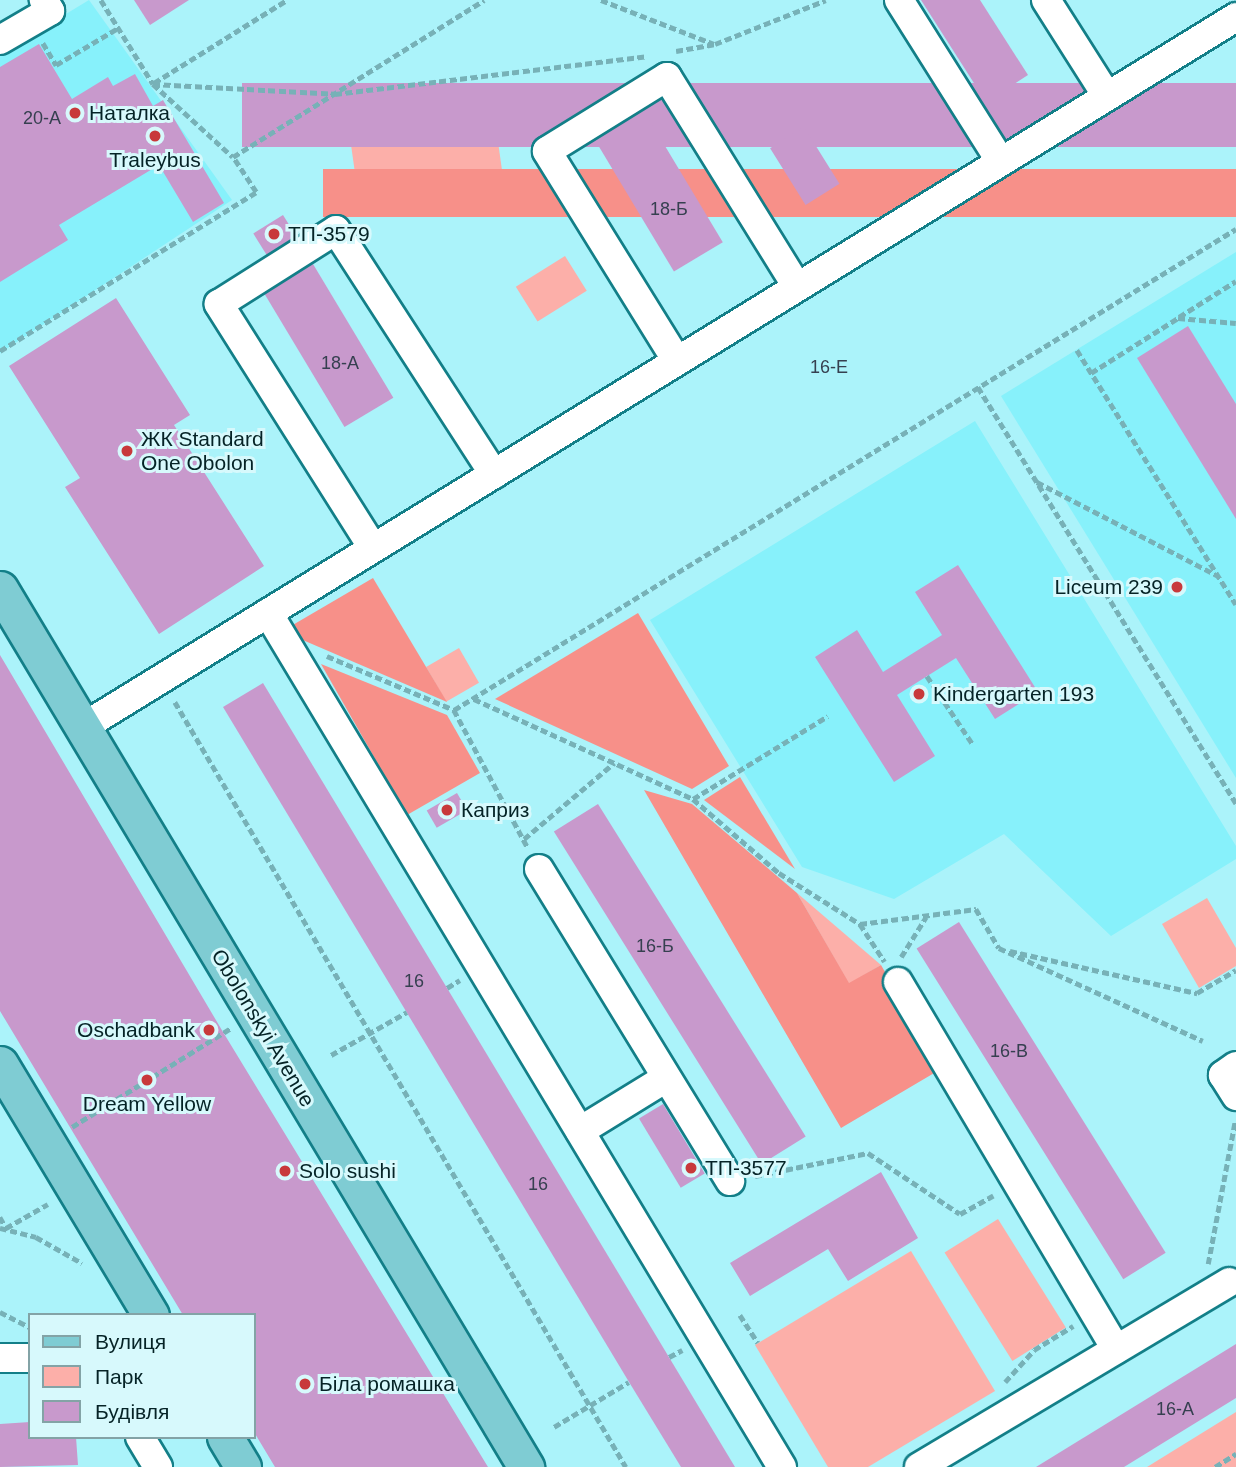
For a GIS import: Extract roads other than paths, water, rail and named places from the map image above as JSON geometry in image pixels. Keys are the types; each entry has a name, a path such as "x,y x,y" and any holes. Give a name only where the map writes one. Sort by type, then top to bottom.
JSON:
{"main road":[{"name":"Obolonskyi Avenue","path":"0,589 526,1467"},
{"path":"0,1064 150,1313"},
{"path":"226,1439 243,1467"}],"lane":[{"path":"0,40 50,11 44,0"},
{"path":"899,0 1001,162"},
{"path":"1046,0 1107,96"},
{"path":"83,727 1236,17"},
{"path":"677,361 547,151 661,66 797,287"},
{"path":"373,548 219,304 336,230 494,474"},
{"path":"268,613 782,1467"},
{"path":"539,869 730,1181"},
{"path":"895,977 1116,1349"},
{"path":"1236,1066 1223,1075 1236,1096"},
{"path":"580,1130 666,1078"},
{"path":"919,1467 1229,1282"},
{"path":"0,1358 28,1358"},
{"path":"141,1439 158,1467"}],"place":[{"name":"Наталка","path":"75,113"},
{"name":"Traleybus","path":"155,136"},
{"name":"ТП-3579","path":"274,234"},
{"name":"ЖК Standard One Obolon","path":"127,451"},
{"name":"Liceum 239","path":"1177,587"},
{"name":"Kindergarten 193","path":"919,694"},
{"name":"Каприз","path":"447,810"},
{"name":"Oschadbank","path":"209,1030"},
{"name":"Dream Yellow","path":"147,1080"},
{"name":"ТП-3577","path":"691,1168"},
{"name":"Solo sushi","path":"285,1171"},
{"name":"Біла ромашка","path":"305,1384"}]}
